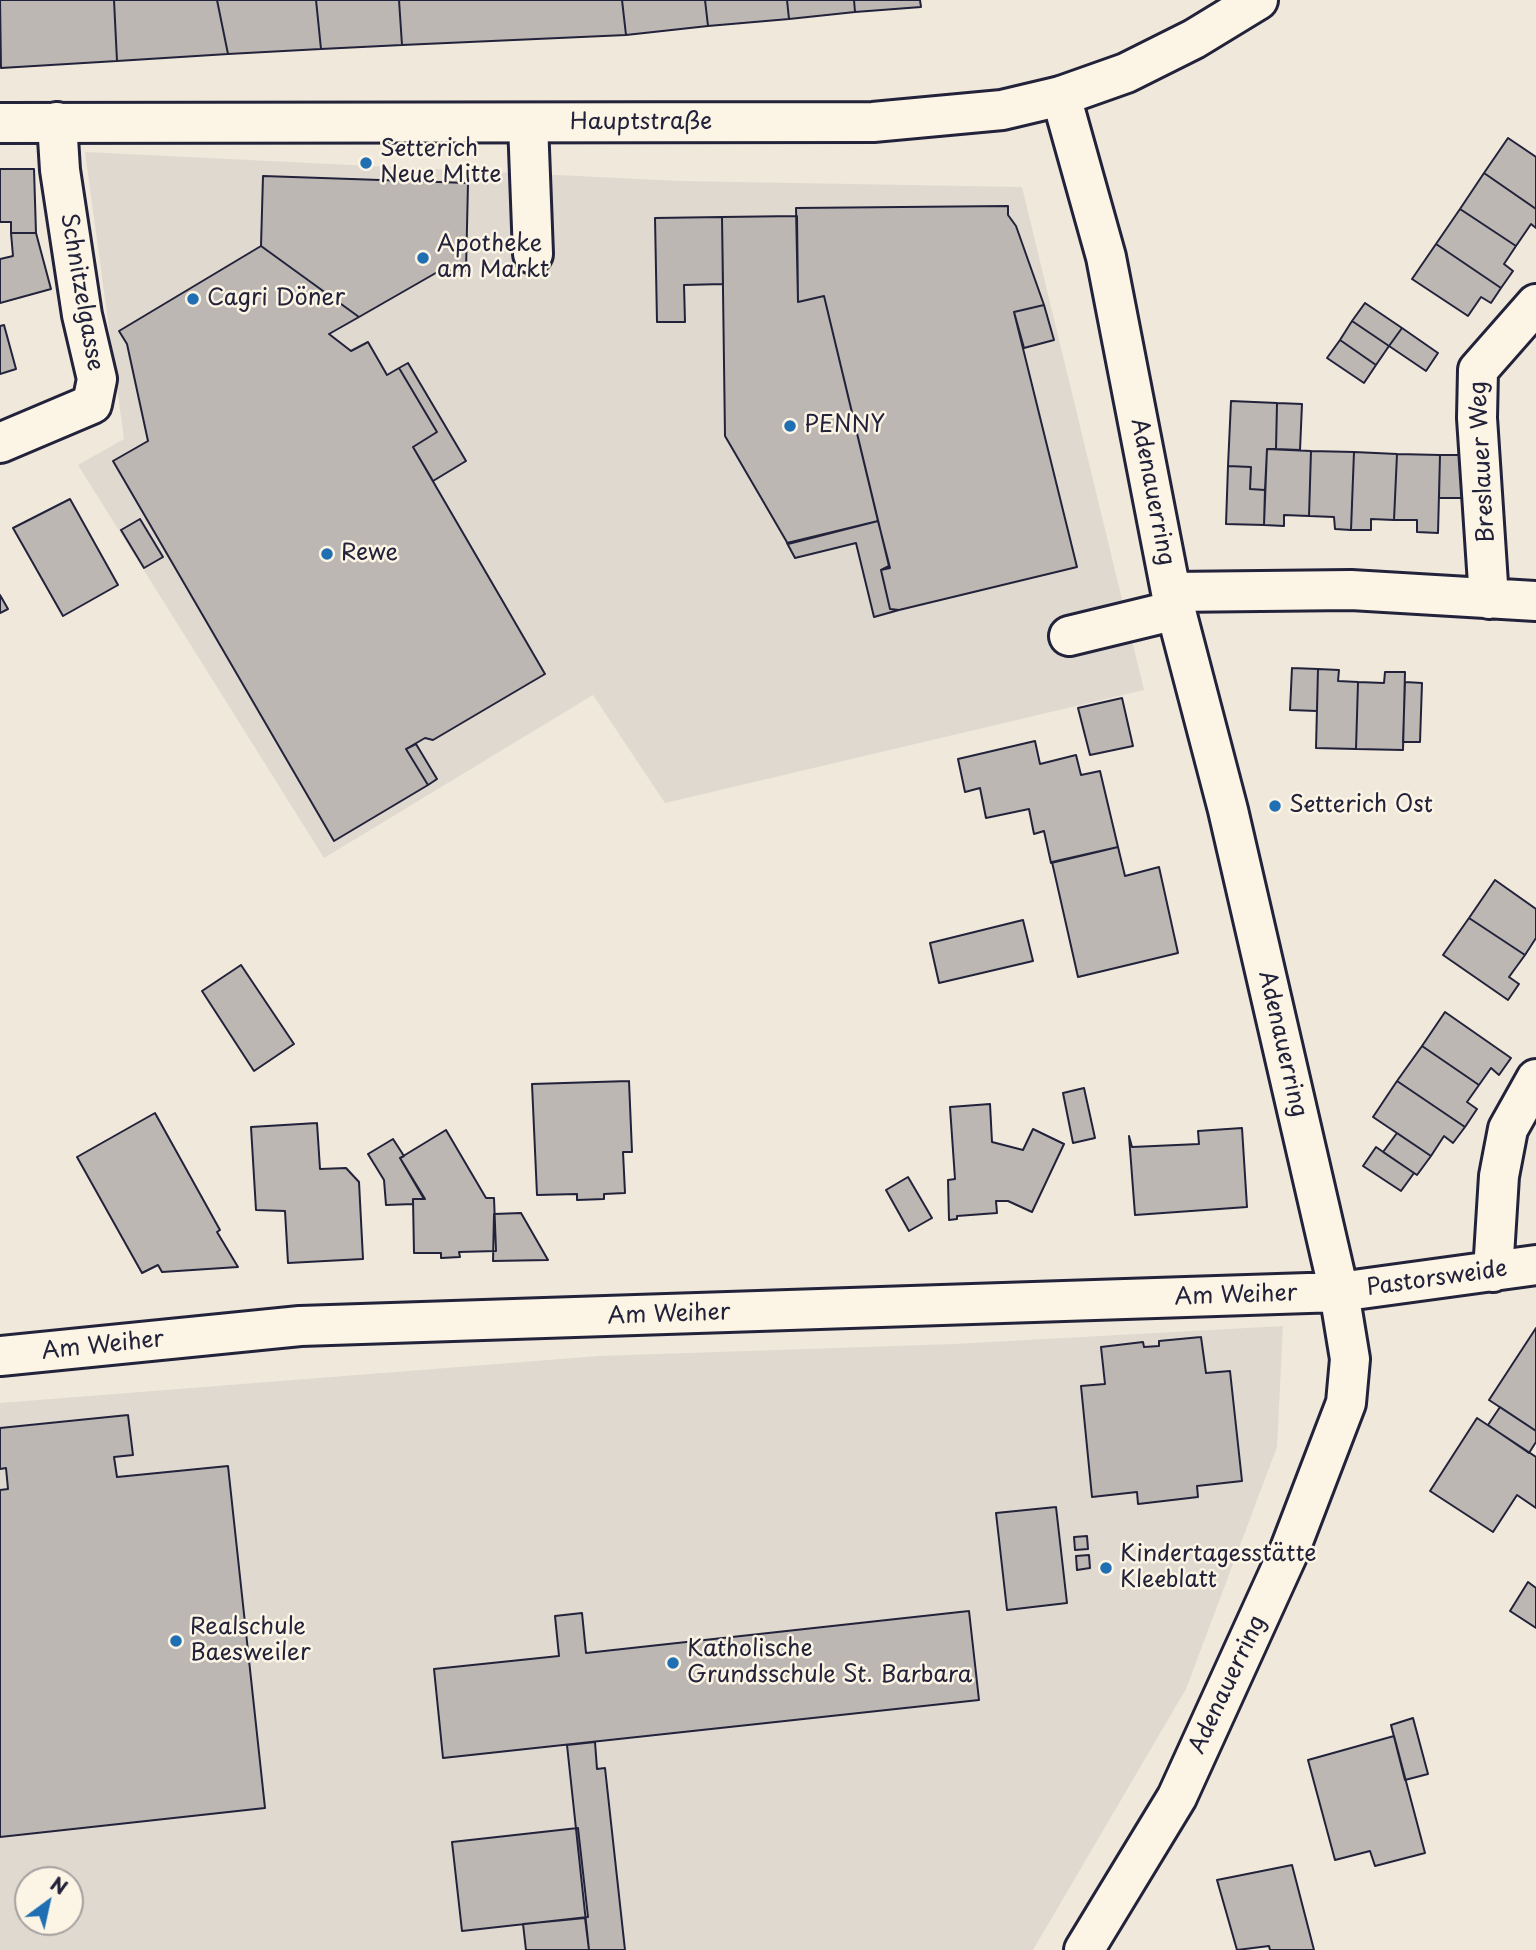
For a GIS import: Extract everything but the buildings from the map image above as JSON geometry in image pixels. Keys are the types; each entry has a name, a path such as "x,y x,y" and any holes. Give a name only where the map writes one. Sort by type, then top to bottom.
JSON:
{"street":[{"name":"Hauptstraße","path":"0,124 873,122 1002,110 1061,96 1125,73 1194,39 1258,0"},
{"name":"Adenauerring","path":"1061,96 1106,257 1174,601 1228,810 1339,1292 1350,1359 1346,1403 1327,1459 1290,1549 1177,1797 1084,1950"},
{"name":"Schnitzelgasse","path":"0,443 92,404 97,379 82,315 60,170 57,122"},
{"path":"528,123 533,254"},
{"name":"Breslauer Weg","path":"1489,599 1477,418 1478,370 1536,304"},
{"path":"1069,636 1174,601 1351,590 1536,601"},
{"path":"1493,1272 1499,1176 1508,1129 1536,1079"},
{"name":"Pastorsweide","path":"1339,1292 1536,1265"},
{"name":"Am Weiher","path":"0,1356 300,1326 1339,1292"}],"shaded area":[{"path":"85,152 680,181 1022,187 1144,690 665,803 593,695 324,858 78,465 124,439"},
{"path":"1283,1326 1277,1447 1186,1689 1033,1950 0,1950 0,1403 599,1356 954,1344"}],"place":[{"name":"Setterich Neue Mitte","path":"366,163"},
{"name":"Apotheke am Markt","path":"423,258"},
{"name":"Cagri Döner","path":"193,299"},
{"name":"PENNY","path":"790,426"},
{"name":"Rewe","path":"327,554"},
{"name":"Setterich Ost","path":"1275,806"},
{"name":"Kindertagesstätte Kleeblatt","path":"1106,1568"},
{"name":"Realschule Baesweiler","path":"176,1641"},
{"name":"Katholische Grundsschule St. Barbara","path":"673,1663"}]}
